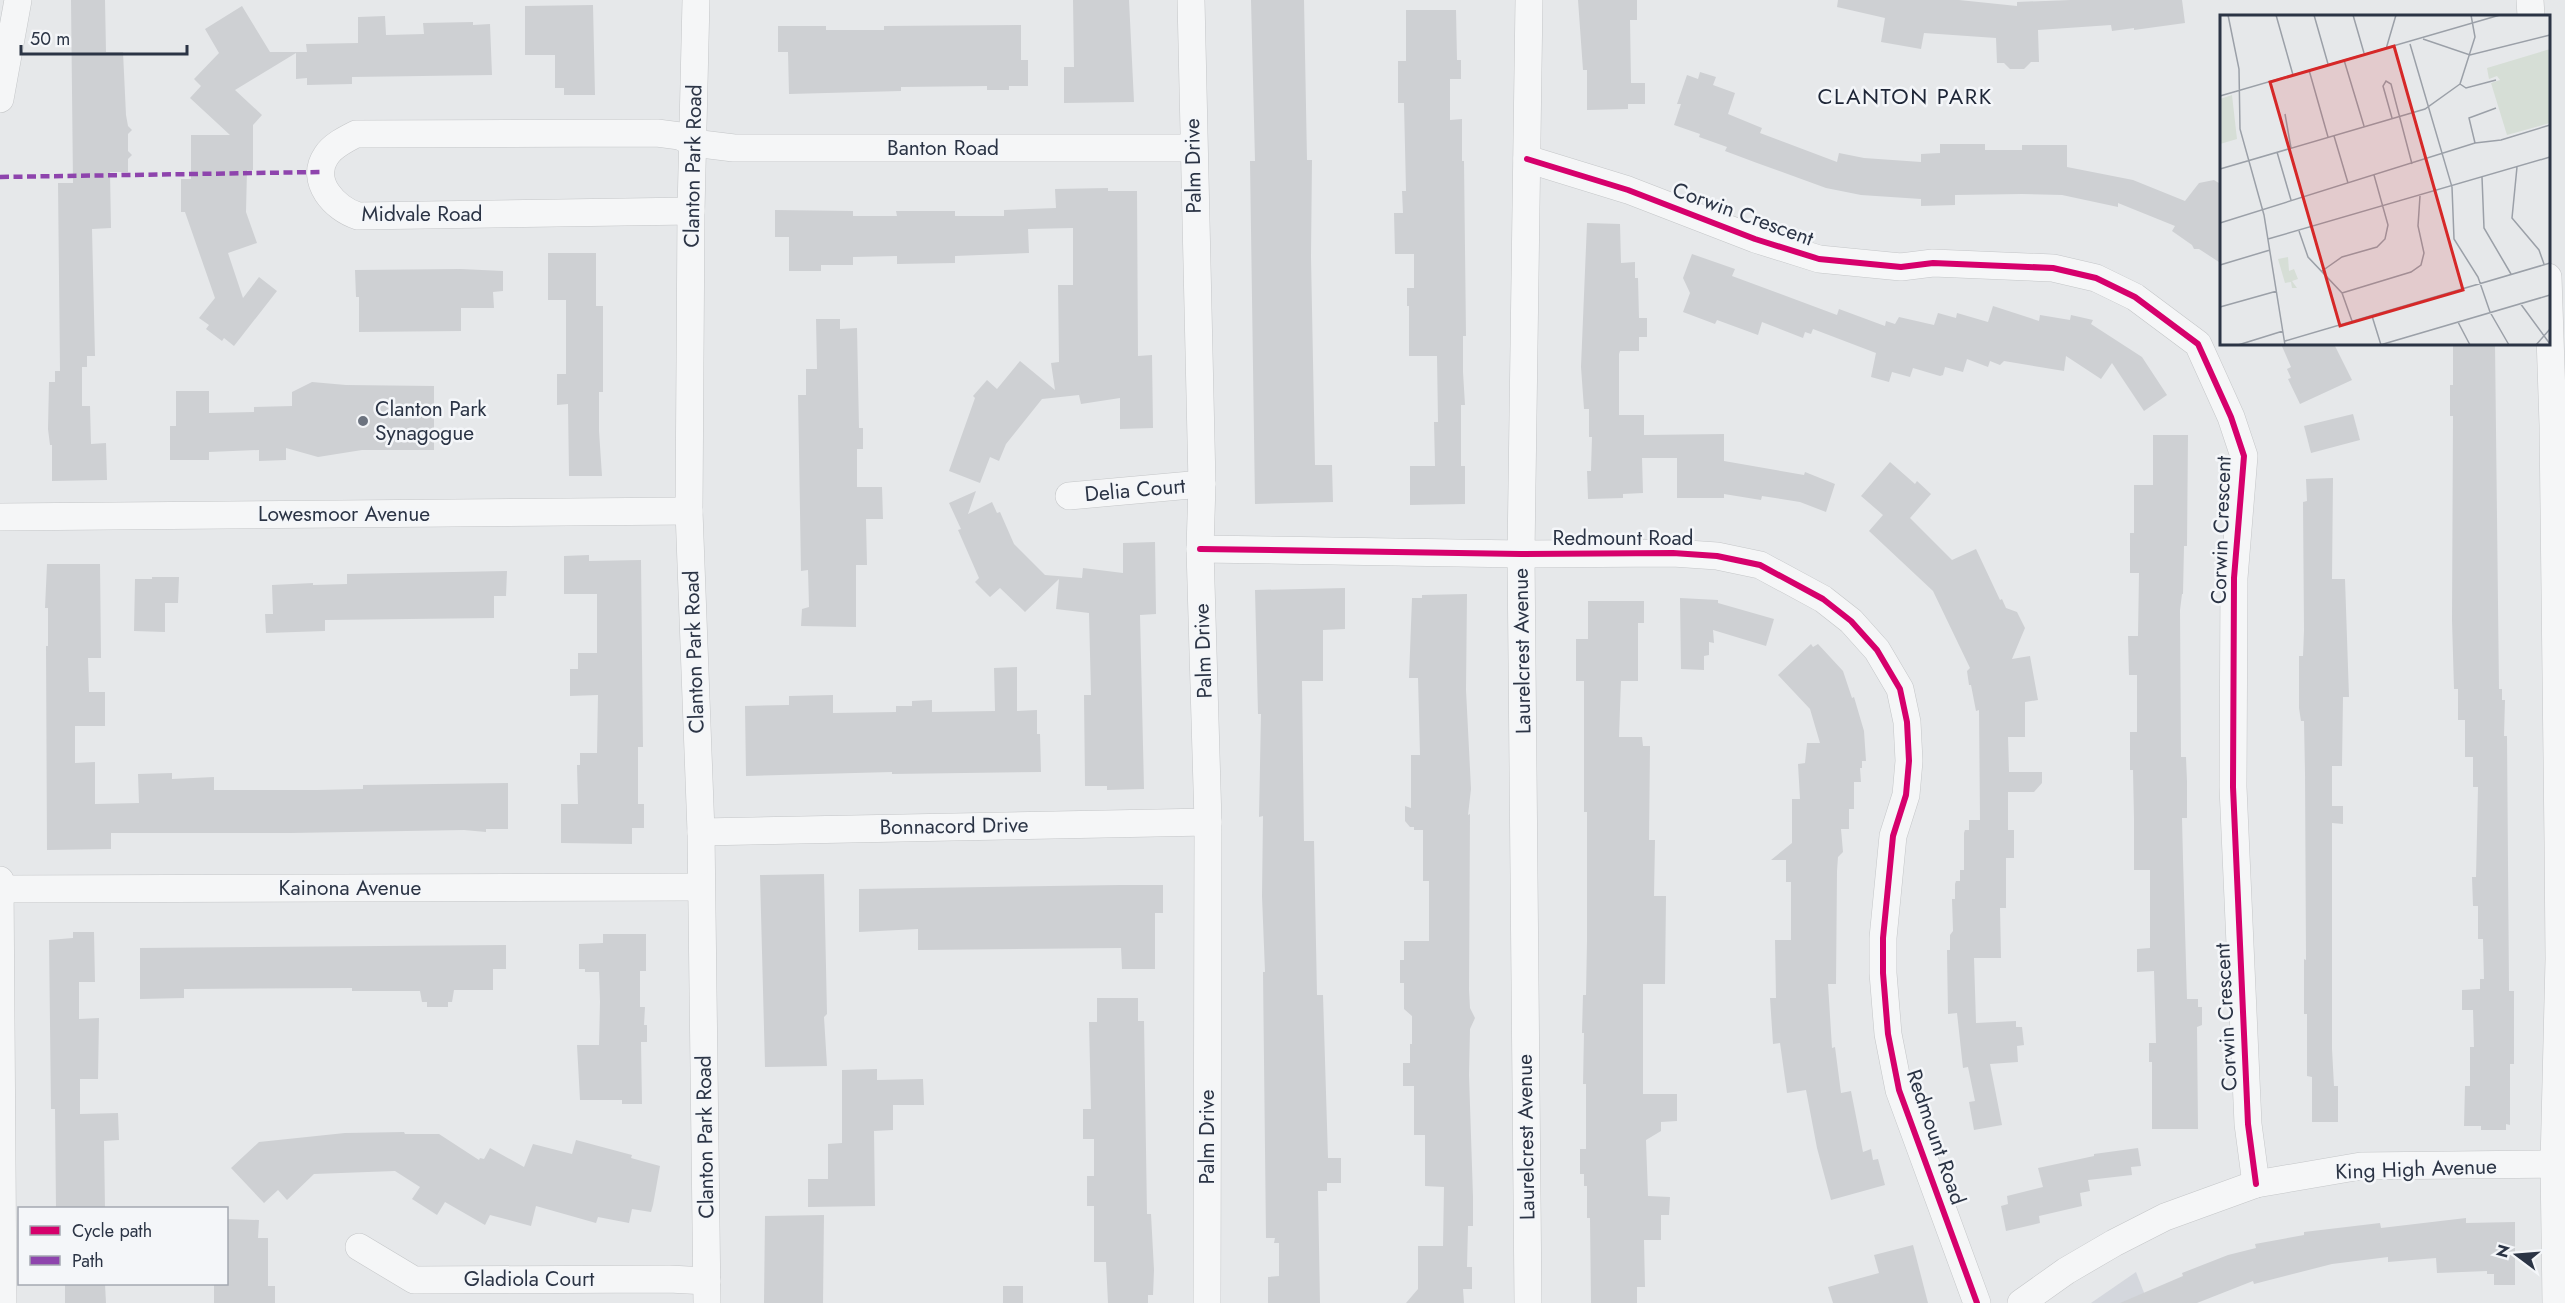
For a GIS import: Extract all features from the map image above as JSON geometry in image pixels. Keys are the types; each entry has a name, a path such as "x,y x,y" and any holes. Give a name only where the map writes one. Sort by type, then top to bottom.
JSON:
{"street":[{"path":"1,88 18,0"},
{"name":"Clanton Park Road","path":"696,0 691,211 689,511 701,832 707,1292"},
{"name":"Palm Drive","path":"1191,0 1202,484 1200,549 1208,822 1207,1303"},
{"name":"Laurelcrest Avenue","path":"1528,1303 1521,554 1529,0"},
{"path":"2530,0 2531,15"},
{"name":"Midvale Road","path":"691,211 358,216 345,212 328,198 321,172 325,156 356,134 657,133 680,136 693,143"},
{"name":"Banton Road","path":"693,143 734,148 1193,148"},
{"name":"Corwin Crescent","path":"1527,159 1628,190 1755,239 1819,259 1900,267 1933,263 2054,268 2096,278 2136,297 2198,344 2231,417 2244,456 2234,578 2233,787 2248,1124 2256,1184"},
{"path":"2550,336 2562,958 2554,1164 2556,1303"},
{"name":"Delia Court","path":"1069,496 1202,484"},
{"name":"Lowesmoor Avenue","path":"0,517 689,511"},
{"name":"Redmount Road","path":"1200,549 1521,554 1673,553 1717,556 1760,565 1823,599 1851,621 1877,650 1900,689 1907,722 1909,761 1906,795 1893,836 1883,938 1883,973 1888,1034 1899,1090 1977,1303"},
{"name":"Bonnacord Drive","path":"701,832 1208,822"},
{"path":"0,880 3,1303"},
{"name":"Kainona Avenue","path":"0,889 700,887"},
{"name":"King High Avenue","path":"2021,1303 2066,1272 2165,1217 2256,1184 2361,1166 2554,1164"},
{"name":"Gladiola Court","path":"359,1247 414,1280 669,1279 707,1292"}],"shaded area":[{"path":"2136,1272 2148,1303 2091,1303"}],"building":[{"path":"71,0 105,0 106,52 123,52 126,115 128,126 132,130 128,134 128,151 132,155 128,159 128,172 110,172 111,228 92,229 95,356 87,356 87,367 82,367 82,406 90,406 91,444 106,443 107,480 52,481 52,445 50,445 48,429 49,382 55,382 55,371 60,371 58,183 73,183"},
{"path":"1073,0 1129,0 1134,102 1064,103 1064,67 1074,67"},
{"path":"1251,0 1304,0 1307,160 1312,160 1311,257 1315,465 1332,465 1333,502 1255,504 1250,161 1255,161"},
{"path":"1578,0 1637,0 1637,20 1630,20 1631,83 1645,83 1645,104 1628,104 1628,109 1587,110 1587,70 1583,70"},
{"path":"1838,0 1959,0 2017,6 2017,2 2071,0 2182,0 2185,23 2134,30 2134,28 2112,31 2111,25 2038,30 2039,62 2031,62 2024,69 2010,69 2004,63 1997,63 1996,38 1924,33 1921,49 1881,42 1885,18 1837,7"},
{"path":"593,5 595,95 564,95 564,88 555,88 555,55 525,55 525,6"},
{"path":"242,6 270,52 307,52 306,44 358,43 358,17 385,16 386,35 424,34 423,23 490,24 492,75 352,77 352,84 307,85 307,78 296,79 296,53 235,90 262,115 253,125 253,170 247,170 246,212 257,243 228,253 243,298 259,277 277,291 234,346 224,338 222,341 206,329 209,325 199,318 215,298 185,212 181,212 181,179 191,179 191,135 230,135 190,98 201,86 194,79 219,53 205,29"},
{"path":"1406,10 1456,10 1457,60 1461,60 1461,79 1450,79 1450,120 1462,119 1462,161 1464,161 1466,336 1463,336 1465,405 1461,405 1461,466 1465,466 1465,504 1410,505 1410,466 1435,466 1434,422 1438,422 1437,356 1409,356 1407,288 1414,288 1414,254 1395,254 1394,213 1403,213 1402,191 1406,191 1404,103 1398,103 1398,61 1406,61"},
{"path":"1021,25 1021,60 1028,60 1028,86 1009,86 1009,90 987,90 987,86 901,87 901,91 789,94 788,52 778,52 778,26 826,26 826,30 884,30 884,26"},
{"path":"1700,72 1716,77 1713,85 1735,93 1728,114 1762,128 1760,133 1837,162 1839,153 1864,158 1921,162 1921,154 1940,153 1940,144 1985,144 1985,150 2022,150 2022,145 2067,145 2067,167 2133,180 2185,201 2199,183 2214,180 2220,184 2220,263 2199,249 2194,249 2192,245 2172,231 2175,226 2118,203 2118,207 2062,195 1955,195 1955,205 1921,206 1921,199 1861,195 1826,188 1725,151 1727,147 1674,125 1681,104 1677,104 1687,75 1698,79"},
{"path":"1108,188 1108,191 1137,191 1138,356 1152,355 1153,428 1120,429 1120,398 1081,404 1079,395 1042,399 1006,444 999,461 990,457 980,483 949,471 975,398 973,396 987,380 997,389 1020,361 1055,390 1051,363 1059,362 1058,285 1073,285 1073,228 1028,229 1029,253 955,256 955,263 897,264 897,256 853,257 853,265 821,265 821,271 789,271 789,237 775,237 775,210 853,211 853,216 897,216 896,211 955,211 955,216 1004,216 1004,210 1056,208 1055,189"},
{"path":"1587,223 1620,224 1621,263 1635,262 1635,278 1638,278 1639,318 1647,318 1647,337 1639,337 1639,351 1620,351 1619,354 1619,415 1644,415 1644,435 1724,434 1724,461 1804,475 1805,472 1835,484 1826,512 1800,502 1762,496 1761,500 1724,494 1724,498 1677,498 1677,458 1642,458 1643,493 1623,494 1623,498 1588,499 1587,471 1591,471 1592,437 1589,437 1589,409 1584,409 1581,367"},
{"path":"548,253 596,253 596,306 603,306 603,392 599,392 602,476 569,476 568,404 557,405 557,374 566,374 566,300 548,300"},
{"path":"1692,254 1735,269 1732,276 1837,315 1839,309 1885,326 1886,321 1895,324 1899,317 1934,325 1938,313 1956,318 1957,313 1988,322 1993,306 2039,321 2040,315 2070,320 2071,315 2093,320 2091,324 2142,357 2167,395 2144,411 2112,363 2101,379 2066,356 2064,371 2004,361 2000,365 1990,361 1988,367 1967,359 1963,372 1945,367 1943,375 1940,376 1913,368 1910,377 1892,372 1889,382 1871,377 1876,353 1813,329 1811,334 1805,332 1803,338 1762,322 1758,335 1717,320 1715,324 1683,312 1690,293 1683,278"},
{"path":"355,270 503,271 503,291 493,292 494,308 461,308 461,331 359,332 359,297 356,297"},
{"path":"816,319 840,319 840,329 857,328 859,428 863,428 863,449 857,449 857,487 882,487 883,519 866,519 867,565 856,565 856,627 801,626 802,609 809,607 808,570 801,571 798,395 806,395 806,369 817,369"},
{"path":"2281,345 2334,345 2352,380 2300,404 2288,379 2291,378 2287,369 2291,367"},
{"path":"2453,345 2495,345 2499,689 2502,689 2502,700 2505,700 2504,736 2507,736 2509,991 2514,991 2514,1064 2510,1064 2510,1125 2506,1124 2506,1130 2481,1130 2481,1126 2464,1126 2465,1086 2470,1086 2470,1047 2474,1047 2473,1010 2462,1010 2462,990 2480,989 2480,979 2484,979 2483,939 2478,939 2478,906 2473,906 2472,877 2476,877 2478,787 2473,787 2473,757 2465,757 2465,720 2458,720 2458,689 2454,689 2453,416 2450,416 2450,385 2453,385"},
{"name":"Clanton Park Synagogue","path":"312,382 346,385 434,386 434,450 362,450 318,457 286,448 286,460 259,461 259,450 209,452 209,460 170,460 170,426 176,426 176,391 209,391 209,413 254,412 254,407 292,406 292,392"},
{"path":"2353,414 2360,440 2311,453 2304,426"},
{"path":"2153,435 2188,435 2187,546 2184,546 2183,594 2180,610 2181,757 2186,757 2187,781 2187,818 2182,818 2187,999 2198,999 2198,1007 2202,1007 2202,1025 2197,1027 2198,1129 2152,1129 2152,1062 2149,1062 2149,1043 2156,1043 2154,971 2137,972 2137,949 2150,948 2150,870 2134,870 2133,770 2130,770 2130,732 2137,732 2137,675 2129,675 2128,636 2138,636 2139,573 2130,573 2130,533 2134,533 2134,485 2153,485"},
{"path":"1890,462 1915,484 1917,481 1931,494 1910,518 1952,560 1976,549 2000,600 2002,599 2006,608 2017,612 2025,628 2012,659 2030,656 2038,700 2025,702 2025,737 2008,737 2009,772 2042,772 2042,783 2034,792 2008,792 2008,830 2014,830 2014,858 2006,858 2006,908 2000,908 2001,958 1974,958 1976,1023 2016,1021 2016,1027 2022,1027 2024,1045 2017,1046 2018,1062 1990,1064 2002,1125 1974,1130 1969,1102 1975,1101 1968,1067 1963,1068 1957,1013 1948,1014 1947,950 1950,950 1950,935 1953,931 1952,899 1955,899 1955,884 1956,881 1960,881 1960,870 1964,870 1964,833 1965,830 1969,830 1969,820 1980,820 1979,710 1976,711 1971,685 1969,685 1967,671 1970,668 1933,591 1869,531 1883,515 1861,496"},
{"path":"2333,478 2332,579 2345,579 2349,697 2343,697 2342,766 2332,766 2332,806 2343,806 2343,824 2332,823 2332,1049 2334,1086 2338,1086 2338,1122 2312,1122 2312,1077 2307,1076 2307,1014 2304,1014 2305,772 2304,721 2301,721 2299,708 2299,656 2303,656 2304,630 2303,502 2307,501 2306,479"},
{"path":"976,491 968,514 992,502 997,513 1000,512 1014,544 1045,575 1082,578 1083,568 1123,573 1123,543 1155,542 1156,614 1140,615 1144,789 1107,790 1107,786 1085,786 1084,695 1091,695 1089,613 1056,609 1059,579 1025,612 1000,588 990,597 975,582 979,578 949,503"},
{"path":"589,555 589,561 641,560 643,747 638,747 638,804 644,804 644,828 632,828 632,844 561,843 561,804 578,804 577,765 580,765 580,753 597,753 598,695 570,696 570,669 578,669 578,653 597,653 597,594 564,594 564,556"},
{"path":"47,564 100,564 101,658 88,658 89,692 105,692 105,726 75,726 75,763 95,762 95,804 139,803 138,774 172,773 172,779 214,777 214,790 363,789 363,785 508,783 508,829 486,829 486,832 464,830 111,833 111,849 47,850 46,646 48,646 48,608 45,608"},
{"path":"507,571 506,596 494,596 494,618 325,620 325,631 266,633 265,614 273,614 272,585 347,584 347,574"},
{"path":"152,577 179,577 178,603 165,603 165,632 134,631 135,579 152,579"},
{"path":"1345,588 1345,629 1323,630 1323,681 1302,681 1304,841 1314,841 1317,995 1323,995 1328,1158 1341,1158 1341,1183 1327,1183 1327,1191 1318,1191 1320,1303 1268,1303 1268,1277 1279,1276 1279,1243 1274,1243 1275,1238 1266,1238 1263,816 1259,817 1261,714 1258,714 1255,590"},
{"path":"1467,594 1466,690 1471,789 1468,815 1470,814 1469,990 1470,1008 1475,1018 1470,1029 1469,1075 1473,1226 1468,1226 1467,1267 1472,1267 1472,1289 1463,1289 1464,1303 1406,1303 1418,1289 1418,1246 1443,1246 1444,1187 1425,1186 1425,1135 1414,1135 1414,1086 1403,1086 1403,1063 1410,1063 1412,1016 1404,1009 1404,983 1400,983 1400,960 1404,960 1404,941 1429,941 1429,881 1423,881 1423,830 1414,830 1414,827 1410,827 1405,821 1405,806 1411,808 1411,755 1420,755 1418,678 1409,678 1412,598 1422,598 1422,595"},
{"path":"1680,598 1718,600 1718,603 1774,619 1766,646 1713,630 1714,643 1709,642 1709,655 1704,656 1704,670 1681,669"},
{"path":"1588,601 1644,601 1644,623 1638,623 1638,681 1621,681 1619,737 1642,737 1643,746 1650,746 1649,840 1655,840 1654,896 1666,896 1665,984 1643,984 1643,1094 1677,1094 1677,1121 1661,1122 1661,1131 1646,1140 1648,1196 1670,1197 1669,1215 1661,1215 1661,1240 1644,1240 1645,1287 1637,1287 1637,1303 1591,1303 1590,1218 1587,1218 1587,1186 1584,1186 1584,1174 1580,1174 1580,1149 1586,1149 1586,1084 1583,1084 1584,1033 1582,1033 1583,995 1586,995 1587,812 1584,812 1584,681 1576,681 1576,639 1588,639"},
{"path":"1811,644 1813,647 1818,644 1843,671 1864,731 1866,761 1862,761 1862,768 1860,768 1861,782 1854,782 1854,809 1849,809 1849,829 1841,829 1843,852 1838,857 1837,871 1836,984 1828,984 1832,1048 1835,1047 1841,1093 1851,1091 1863,1152 1871,1149 1873,1160 1878,1159 1885,1185 1831,1200 1817,1148 1806,1090 1787,1093 1780,1043 1773,1044 1770,998 1776,998 1775,940 1791,940 1791,882 1786,882 1786,860 1771,860 1792,843 1792,799 1800,799 1798,764 1805,763 1807,743 1820,743 1810,709 1778,675"},
{"path":"1017,667 1017,711 1037,710 1041,772 892,774 892,772 746,776 745,706 789,705 789,696 833,695 833,713 896,712 896,706 912,706 912,701 932,700 932,712 995,711 994,668"},
{"path":"824,874 827,1014 824,1017 827,1066 765,1067 760,875"},
{"path":"1163,885 1163,913 1155,913 1155,969 1122,969 1121,948 918,950 918,929 859,932 859,889"},
{"path":"73,932 94,932 95,982 79,982 79,1019 99,1018 98,1079 80,1079 80,1114 118,1113 119,1140 104,1141 105,1207 56,1207 55,1109 51,1109 49,940 73,938"},
{"path":"603,934 646,934 646,971 640,971 640,1007 645,1007 644,1025 647,1025 647,1042 641,1042 642,1104 622,1104 622,1100 580,1100 577,1045 599,1045 600,1002 599,972 585,972 585,969 579,969 579,944 603,943"},
{"path":"506,945 506,969 493,969 493,990 454,990 452,1002 448,1002 448,1007 427,1007 427,1002 422,1002 420,991 352,991 352,988 184,989 184,998 140,999 140,948"},
{"path":"1097,998 1138,998 1138,1021 1144,1021 1147,1214 1151,1214 1154,1270 1153,1295 1148,1295 1148,1303 1108,1303 1106,1262 1094,1262 1094,1206 1087,1206 1087,1176 1094,1176 1094,1139 1083,1139 1083,1109 1091,1109 1089,1022 1097,1022"},
{"path":"877,1069 877,1080 923,1079 924,1105 893,1105 893,1130 874,1131 875,1206 808,1207 808,1179 828,1179 828,1144 842,1143 842,1070"},
{"path":"404,1132 405,1134 439,1134 479,1160 484,1159 490,1148 524,1167 533,1144 572,1154 576,1140 632,1155 631,1158 660,1166 651,1212 632,1209 629,1223 598,1217 596,1223 536,1206 531,1226 490,1215 485,1225 445,1202 437,1215 412,1199 420,1187 395,1171 314,1174 287,1200 278,1190 264,1203 231,1168 259,1142 345,1133"},
{"path":"2138,1148 2141,1166 2131,1167 2132,1175 2088,1180 2090,1191 2080,1193 2082,1206 2039,1216 2040,1223 2006,1231 2001,1206 2008,1204 2007,1196 2043,1187 2038,1168 2094,1156 2094,1154"},
{"path":"824,1215 823,1303 764,1303 765,1216"},
{"path":"2466,1218 2466,1223 2515,1222 2515,1285 2494,1285 2494,1274 2487,1274 2487,1271 2437,1273 2436,1258 2388,1262 2388,1257 2332,1264 2254,1284 2253,1281 2197,1303 2120,1303 2183,1276 2182,1273 2228,1255 2256,1248 2255,1244 2304,1235 2304,1232 2380,1223 2381,1228"},
{"path":"228,1219 259,1220 258,1238 268,1238 268,1286 275,1286 275,1303 214,1303 214,1285 228,1285"},
{"path":"1913,1245 1928,1303 1833,1303 1828,1287 1879,1273 1874,1255"},
{"path":"65,1285 105,1285 106,1303 65,1303"},
{"path":"1003,1286 1023,1286 1023,1303 1003,1303"}],"marked path":[{"path":"0,177 321,172"}],"cycle path":[{"path":"1527,159 1628,190 1755,239 1819,259 1901,267 1933,263 2053,268 2096,278 2135,297 2198,344 2231,417 2244,456 2234,578 2233,787 2248,1124 2256,1184"},
{"path":"1200,549 1521,554 1673,553 1717,556 1760,565 1823,599 1851,621 1877,650 1900,689 1907,722 1909,761 1906,795 1893,836 1883,938 1883,973 1888,1034 1899,1090 1977,1303"}],"place":[{"name":"Clanton Park Synagogue","path":"363,421"}],"district":[{"name":"CLANTON PARK","path":"1905,96"}]}
